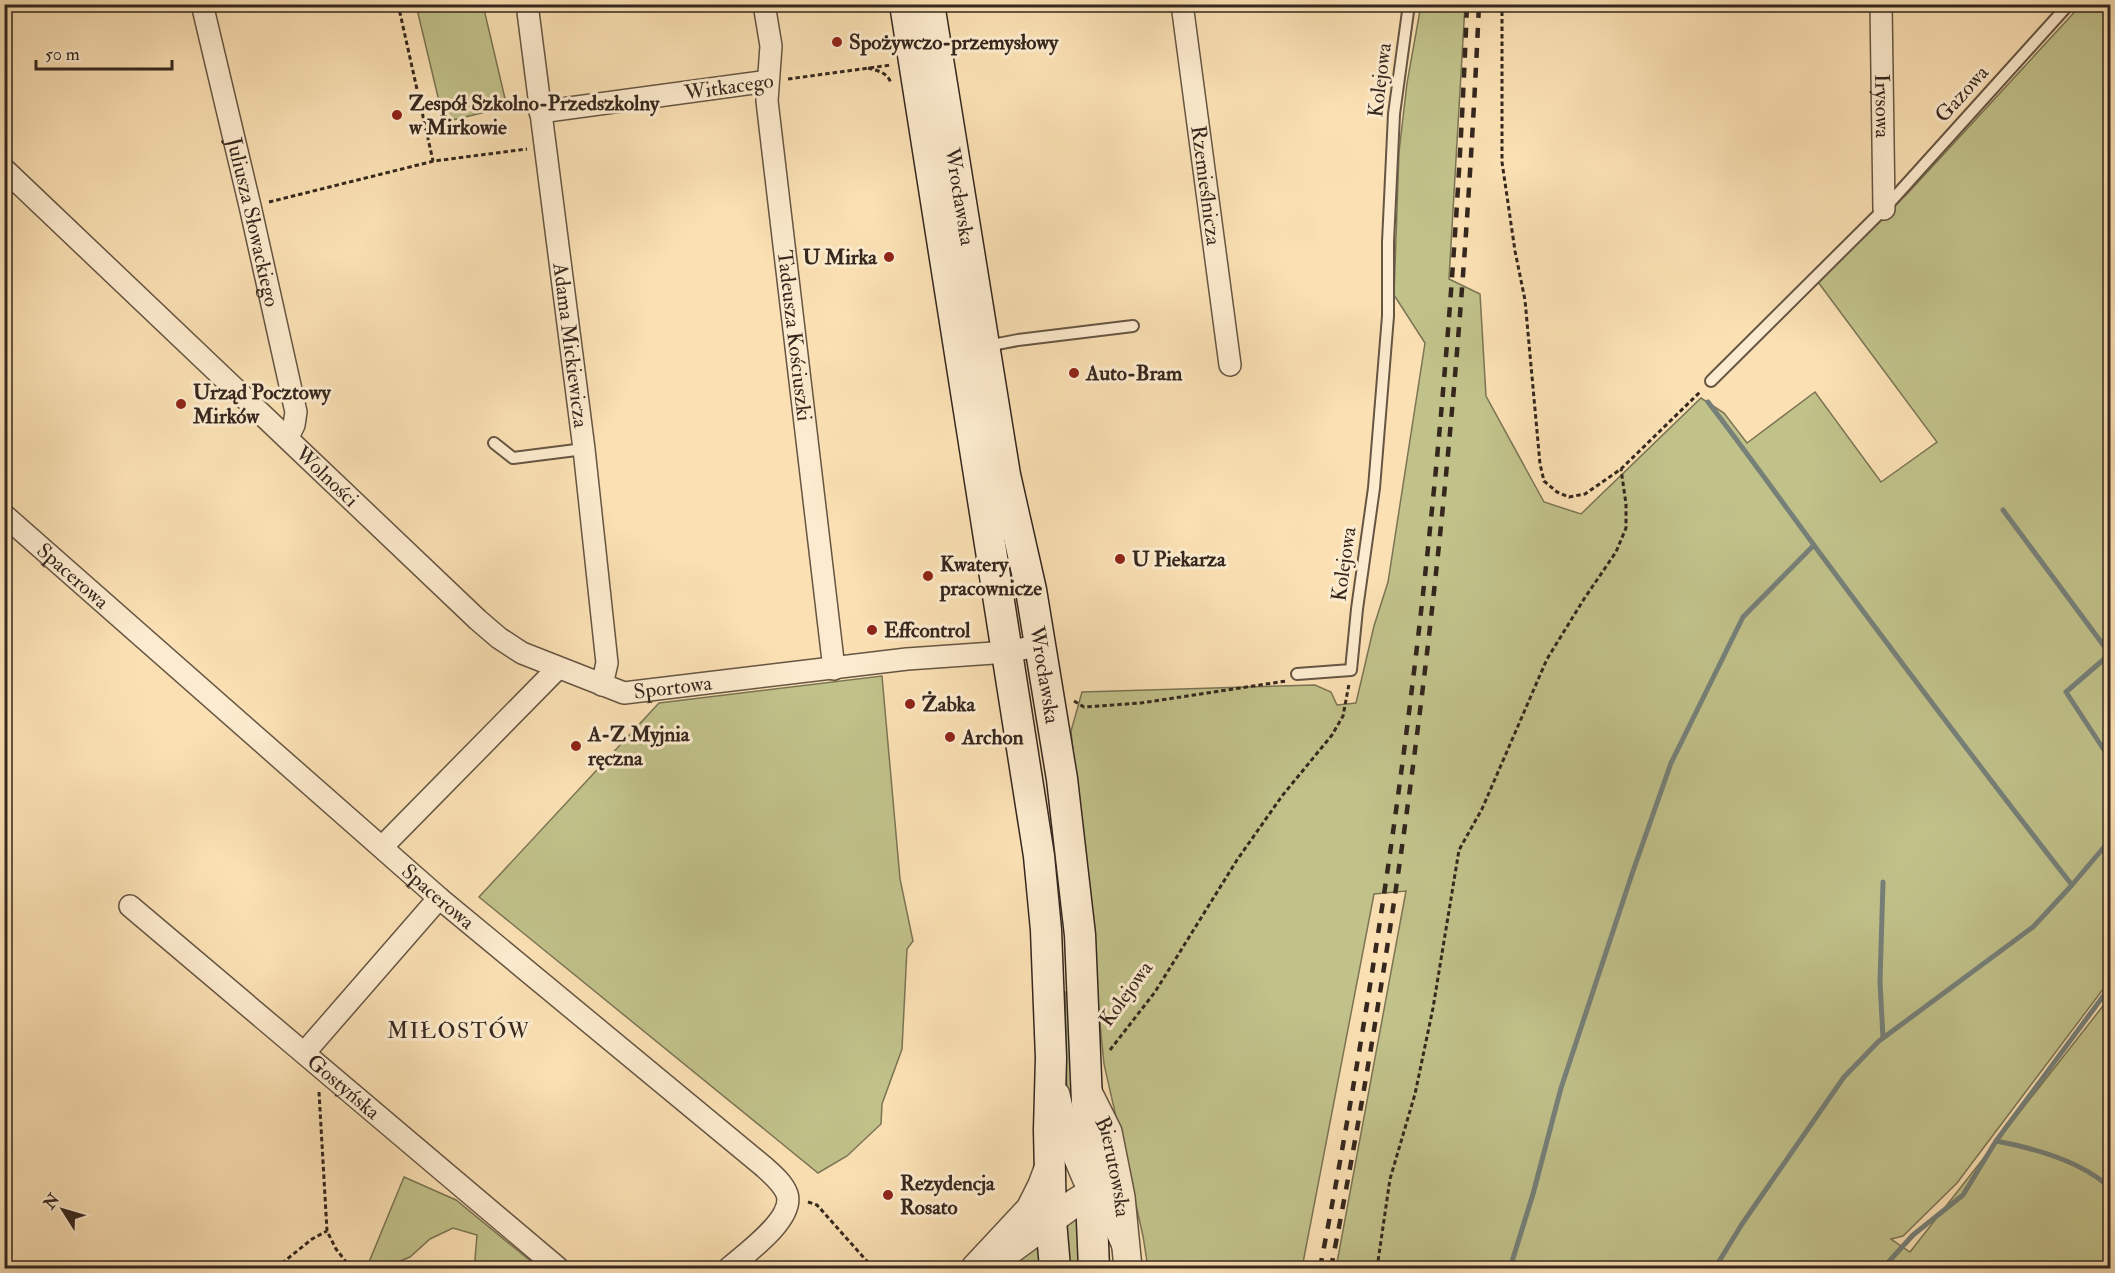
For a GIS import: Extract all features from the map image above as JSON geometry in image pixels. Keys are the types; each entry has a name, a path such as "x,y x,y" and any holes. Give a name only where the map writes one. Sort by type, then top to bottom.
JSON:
{"main road":[{"name":"Wrocławska","path":"904,4 1039,856 1046,930 1052,1077 1050,1171 1055,1269"},
{"name":"Wrocławska","path":"928,4 1005,475 1030,584 1062,779 1080,935 1088,1092 1089,1180"},
{"path":"1089,1180 1094,1269"}],"street":[{"name":"Juliusza Słowackiego","path":"202,4 296,412 294,425 288,437"},
{"name":"Adama Mickiewicza","path":"527,4 584,449 607,663 602,685"},
{"name":"Tadeusza Kościuszki","path":"764,4 771,46 766,101 834,669"},
{"name":"Rzemieślnicza","path":"1182,4 1230,365"},
{"name":"Irysowa","path":"1881,4 1884,209"},
{"name":"Witkacego","path":"540,112 768,81"},
{"name":"Wolności","path":"4,169 478,620 499,638 522,653 558,668"},
{"name":"Spacerowa","path":"4,515 439,898 763,1166 781,1183 788,1196"},
{"name":"Sportowa","path":"558,668 624,693 908,659 1008,652 1041,645"},
{"path":"382,847 558,668"},
{"path":"305,1052 439,898"},
{"name":"Gostyńska","path":"130,906 305,1052 558,1269"},
{"name":"Wrocławska","path":"1052,1077 1064,1129 1089,1180"},
{"name":"Bierutowska","path":"1088,1092 1108,1132 1121,1197 1127,1256"},
{"path":"975,1269 1030,1209 1050,1171"},
{"path":"984,1269 1076,1202 1089,1180"},
{"name":"Bierutowska","path":"1089,1180 1112,1212 1127,1256"},
{"path":"729,1269 776,1227 787,1206 788,1196"}],"lane":[{"name":"Kolejowa","path":"1351,670 1358,598 1374,488 1388,316 1388,242 1394,114 1409,4"},
{"name":"Gazowa","path":"1711,381 1884,209 2069,4"},
{"path":"984,346 1133,326"},
{"path":"494,443 513,458 584,449"},
{"path":"1298,674 1351,670"}],"path":[{"path":"398,4 434,161"},
{"path":"1502,4 1502,162 1515,252 1525,300 1540,464 1544,481 1557,492 1569,496 1585,494 1621,469 1711,381"},
{"name":"Witkacego","path":"768,81 888,65"},
{"path":"866,68 887,75 893,86"},
{"path":"250,206 434,161 544,147"},
{"path":"1377,1269 1390,1179 1415,1094 1433,1008 1459,850 1482,809 1547,659 1616,552 1623,536 1626,528 1626,504 1621,469"},
{"name":"Kolejowa","path":"1106,1054 1155,992 1236,860 1282,796 1332,735 1342,716 1351,670"},
{"path":"1067,695 1074,702 1084,706 1141,703 1291,681 1298,674"},
{"path":"325,1069 318,1083 327,1231 336,1249 351,1269"},
{"path":"788,1196 817,1205 873,1269"},
{"path":"276,1269 312,1239 327,1231"}],"green space":[{"path":"416,5 483,5 507,107 444,122"},
{"path":"1421,5 1465,5 1449,279 1480,294 1486,396 1544,502 1581,514 1701,398 1724,413 1747,443 1815,392 1881,482 1937,442 1818,282 1907,194 2081,5 2110,5 2110,980 1957,1183 1903,1236 1891,1239 1910,1252 2110,997 2110,1268 1336,1268 1406,891 1374,894 1302,1268 1148,1268 1143,1236 1104,1064 1071,731 1082,692 1315,685 1331,692 1337,705 1356,703 1374,626 1388,582 1425,343 1394,295 1399,152 1407,83"},
{"path":"882,676 900,879 913,941 907,949 902,1049 882,1104 881,1124 847,1156 818,1173 479,897 659,703"},
{"path":"1065,992 1072,993 1079,1135 1067,1100"},
{"path":"404,1177 456,1200 539,1268 478,1268 475,1259 477,1235 453,1228 430,1239 410,1257 388,1266 367,1267"},
{"path":"1078,1213 1083,1268 1066,1268 1064,1223"},
{"path":"1039,1243 1043,1268 998,1268 1027,1248"}],"waterway":[{"path":"1708,402 1911,675 2072,885 2033,927 1879,1041 1844,1077 1742,1224 1715,1268"},
{"path":"2003,510 2110,654 2066,692 2110,759"},
{"path":"1510,1268 1533,1194 1561,1088 1671,763 1743,617 1814,545"},
{"path":"2072,885 2110,840"},
{"path":"1883,882 1880,982 1883,1038"},
{"path":"1883,1268 1913,1235 1963,1195 1996,1141 2110,987"},
{"path":"1996,1141 2057,1157 2086,1171 2110,1188"}],"railway":[{"path":"1320,1268 1375,954 1418,639 1449,322 1467,4"},
{"path":"1331,1268 1386,954 1429,639 1459,322 1471,163 1479,4"}],"place":[{"name":"Spożywczo-przemysłowy","path":"837,42"},
{"name":"Zespół Szkolno-Przedszkolny w Mirkowie","path":"397,115"},
{"name":"U Mirka","path":"889,257"},
{"name":"Auto-Bram","path":"1074,373"},
{"name":"Urząd Pocztowy Mirków","path":"181,404"},
{"name":"U Piekarza","path":"1120,559"},
{"name":"Kwatery pracownicze","path":"928,576"},
{"name":"Effcontrol","path":"872,630"},
{"name":"Żabka","path":"910,704"},
{"name":"Archon","path":"950,737"},
{"name":"A-Z Myjnia ręczna","path":"576,746"},
{"name":"Rezydencja Rosato","path":"888,1195"}],"district":[{"name":"MIŁOSTÓW","path":"459,1031"}]}
